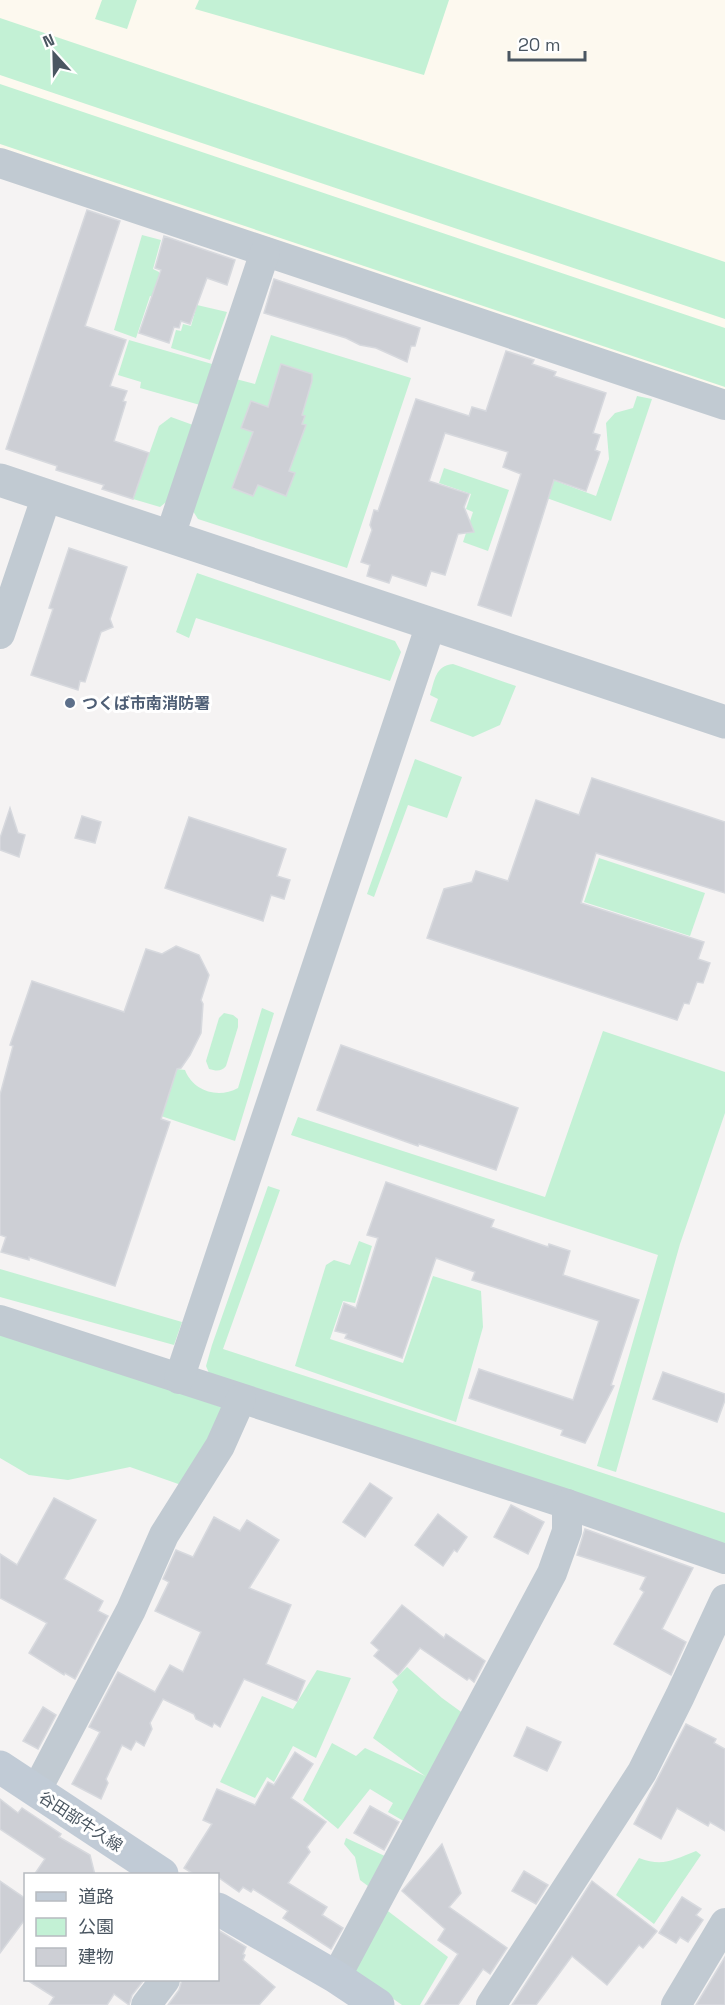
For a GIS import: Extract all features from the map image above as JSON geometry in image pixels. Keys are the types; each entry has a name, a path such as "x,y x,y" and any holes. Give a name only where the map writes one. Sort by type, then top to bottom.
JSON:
{"main road":[{"name":"谷田部牛久線","path":"0,1767 159,1873"},
{"path":"219,1910 336,1977 378,2005"}],"street":[{"path":"0,163 725,405"},
{"path":"170,536 266,252"},
{"path":"0,480 725,722"},
{"path":"2,622 47,495"},
{"path":"178,1379 431,624"},
{"path":"0,1320 567,1504 725,1559"},
{"path":"36,1791 130,1610 164,1534 220,1446 240,1399"},
{"path":"336,1977 552,1573 567,1531 567,1504"},
{"path":"490,2005 642,1772 725,1599"},
{"path":"676,2005 725,1923"},
{"path":"146,2005 164,1981"}],"shaded area":[{"path":"0,0 725,0 725,391 0,149"}],"green space":[{"path":"102,0 137,0 127,29 95,19"},
{"path":"199,0 449,0 424,75 195,9"},
{"path":"0,18 725,262 725,319 0,75"},
{"path":"0,84 725,328 725,387 0,144"},
{"path":"142,235 161,240 153,269 159,272 162,300 150,296 136,338 114,330"},
{"path":"197,305 227,312 210,360 171,348 176,330 181,331 183,324 191,326"},
{"path":"271,335 411,378 347,568 198,519 191,508 232,378 255,384"},
{"path":"129,340 212,364 200,405 140,388 141,382 118,375"},
{"path":"637,396 652,399 611,521 541,496 545,477 596,496 609,459 606,423 615,413 633,408"},
{"path":"171,417 193,425 170,499 160,507 133,499 159,426"},
{"path":"444,468 509,490 488,551 463,542 473,512 466,509 471,494 439,483"},
{"path":"197,573 395,641 401,652 390,681 196,618 189,638 176,632"},
{"path":"453,664 516,686 500,725 473,737 430,721 438,699 430,695 435,679 439,671"},
{"path":"415,759 462,777 447,818 408,805 374,897 367,894"},
{"path":"599,858 705,893 690,936 584,902"},
{"path":"262,1008 274,1013 235,1141 96,1094 167,1098 177,1069 185,1070 194,1083 207,1091 222,1093 238,1088"},
{"path":"224,1013 238,1019 238,1027 226,1066 220,1070 209,1069 206,1061 219,1018"},
{"path":"603,1031 725,1072 725,1113 680,1244 616,1472 597,1466 658,1255 291,1135 298,1117 545,1197"},
{"path":"268,1186 280,1190 223,1349 725,1513 725,1546 211,1378 206,1366 212,1345"},
{"path":"359,1241 372,1246 355,1303 343,1301 330,1339 403,1363 433,1276 481,1291 483,1327 456,1422 295,1366 326,1265 334,1260 350,1265"},
{"path":"0,1269 182,1322 174,1345 0,1297"},
{"path":"0,1332 227,1409 184,1486 130,1467 68,1480 29,1475 0,1458"},
{"path":"407,1667 464,1714 407,1823 388,1812 393,1803 370,1789 338,1829 303,1800 332,1743 356,1756 365,1748 425,1776 373,1738 398,1690 392,1682"},
{"path":"317,1670 351,1678 316,1758 293,1746 274,1782 267,1777 255,1798 220,1782 262,1696 293,1709"},
{"path":"346,1838 387,1857 368,1886 360,1880 355,1857 344,1844"},
{"path":"696,1851 701,1855 654,1924 616,1895 639,1858 662,1862"},
{"path":"384,1908 448,1957 420,2005 402,2005 355,1972"}],"building":[{"path":"87,210 120,221 85,326 126,340 110,386 127,391 123,401 126,402 114,441 149,453 133,499 102,489 104,485 56,470 57,466 6,449"},
{"path":"164,236 235,260 227,285 207,278 190,324 181,321 179,328 174,327 169,343 139,333 161,270 155,268"},
{"path":"274,279 420,328 415,346 411,346 407,362 376,348 360,345 346,338 264,313"},
{"path":"506,351 534,360 532,364 556,372 554,376 606,393 593,433 600,435 595,450 600,452 586,491 554,480 511,616 478,605 521,474 503,467 508,452 445,433 429,481 469,494 464,507 474,532 458,534 445,575 431,571 426,586 392,575 389,583 367,576 370,565 361,562 372,530 370,525 374,510 378,511 416,399 469,416 472,407 486,411"},
{"path":"281,364 312,374 302,415 305,416 302,424 306,425 289,471 295,473 286,496 258,485 253,496 232,488 253,432 241,428 251,401 268,407"},
{"path":"69,548 127,567 110,619 113,627 101,632 85,682 80,681 78,690 31,675 53,609 49,608"},
{"path":"592,778 725,822 725,893 596,853 581,903 704,942 698,959 710,963 703,983 697,982 689,1004 684,1003 677,1020 427,938 444,889 472,882 476,871 508,881 536,800 579,815"},
{"path":"10,808 18,833 25,835 19,857 0,850 0,838"},
{"path":"82,816 101,822 95,843 75,838"},
{"path":"189,817 286,849 277,876 290,880 284,899 271,895 263,921 165,888"},
{"path":"176,946 199,955 209,975 201,1000 203,1004 201,1033 190,1055 181,1068 177,1069 161,1119 170,1122 115,1286 29,1257 29,1260 1,1252 6,1237 0,1235 0,1095 13,1046 10,1045 32,981 124,1012 146,949 162,954"},
{"path":"341,1045 518,1108 496,1170 419,1144 418,1146 317,1110"},
{"path":"386,1182 494,1220 491,1227 548,1247 549,1244 570,1251 563,1275 639,1300 611,1385 614,1386 585,1443 561,1435 563,1430 469,1398 479,1369 573,1400 599,1321 472,1280 475,1272 436,1258 402,1358 345,1338 347,1334 335,1331 344,1303 356,1308 378,1238 367,1235"},
{"path":"663,1372 725,1394 717,1422 653,1399"},
{"path":"370,1483 392,1498 365,1537 343,1522"},
{"path":"54,1498 96,1520 64,1579 103,1601 98,1611 108,1616 75,1679 65,1673 64,1675 29,1653 47,1623 0,1598 0,1554 17,1565"},
{"path":"511,1505 544,1522 528,1554 494,1537"},
{"path":"438,1514 467,1537 457,1552 454,1550 443,1566 415,1545"},
{"path":"214,1517 240,1531 247,1520 279,1540 249,1588 291,1605 266,1664 305,1681 297,1701 244,1679 220,1727 214,1723 212,1727 196,1719 194,1714 163,1699 150,1723 152,1729 144,1746 136,1741 131,1750 122,1745 106,1779 108,1783 101,1799 72,1784 100,1732 89,1727 118,1672 155,1692 170,1665 183,1672 201,1632 155,1611 169,1582 163,1579 176,1550 193,1557"},
{"path":"585,1529 693,1568 662,1629 686,1642 671,1675 614,1644 644,1592 640,1589 646,1577 577,1555"},
{"path":"402,1605 444,1638 446,1634 485,1661 474,1682 469,1678 467,1680 420,1648 398,1675 374,1656 379,1650 371,1643"},
{"path":"43,1707 56,1715 38,1749 23,1741"},
{"path":"686,1724 716,1739 714,1743 725,1749 725,1831 710,1822 708,1826 677,1808 661,1839 634,1824"},
{"path":"527,1727 561,1742 547,1771 514,1756"},
{"path":"295,1752 313,1764 291,1798 326,1822 307,1847 310,1852 288,1883 327,1907 322,1915 343,1928 331,1949 283,1918 288,1911 253,1889 251,1892 243,1887 239,1892 219,1878 219,1873 192,1873 184,1868 212,1824 203,1820 217,1789 255,1805 268,1782 274,1785"},
{"path":"0,1799 18,1813 22,1808 61,1834 59,1837 90,1855 94,1873 35,1873 45,1859 0,1829"},
{"path":"370,1806 399,1822 384,1850 354,1833"},
{"path":"442,1844 461,1893 449,1907 507,1948 490,1974 483,1969 458,2005 425,2005 458,1954 438,1940 445,1929 402,1891"},
{"path":"524,1871 548,1885 536,1904 512,1891"},
{"path":"0,1881 24,1898 24,1921 0,1953"},
{"path":"592,1881 657,1931 643,1948 639,1945 607,1985 572,1956 536,2005 512,2005"},
{"path":"682,1897 701,1909 696,1915 703,1920 688,1942 680,1937 676,1943 659,1933"},
{"path":"219,1931 246,1947 243,1960 275,1987 259,2005 168,2005 179,1990 182,1981 219,1981"},
{"path":"725,1957 725,2005 696,2005"},
{"path":"29,1981 143,1981 132,1995 129,2005 114,1994 107,2005 49,2005 54,1997"}],"place":[{"name":"つくば市南消防署","path":"70,703"}]}
